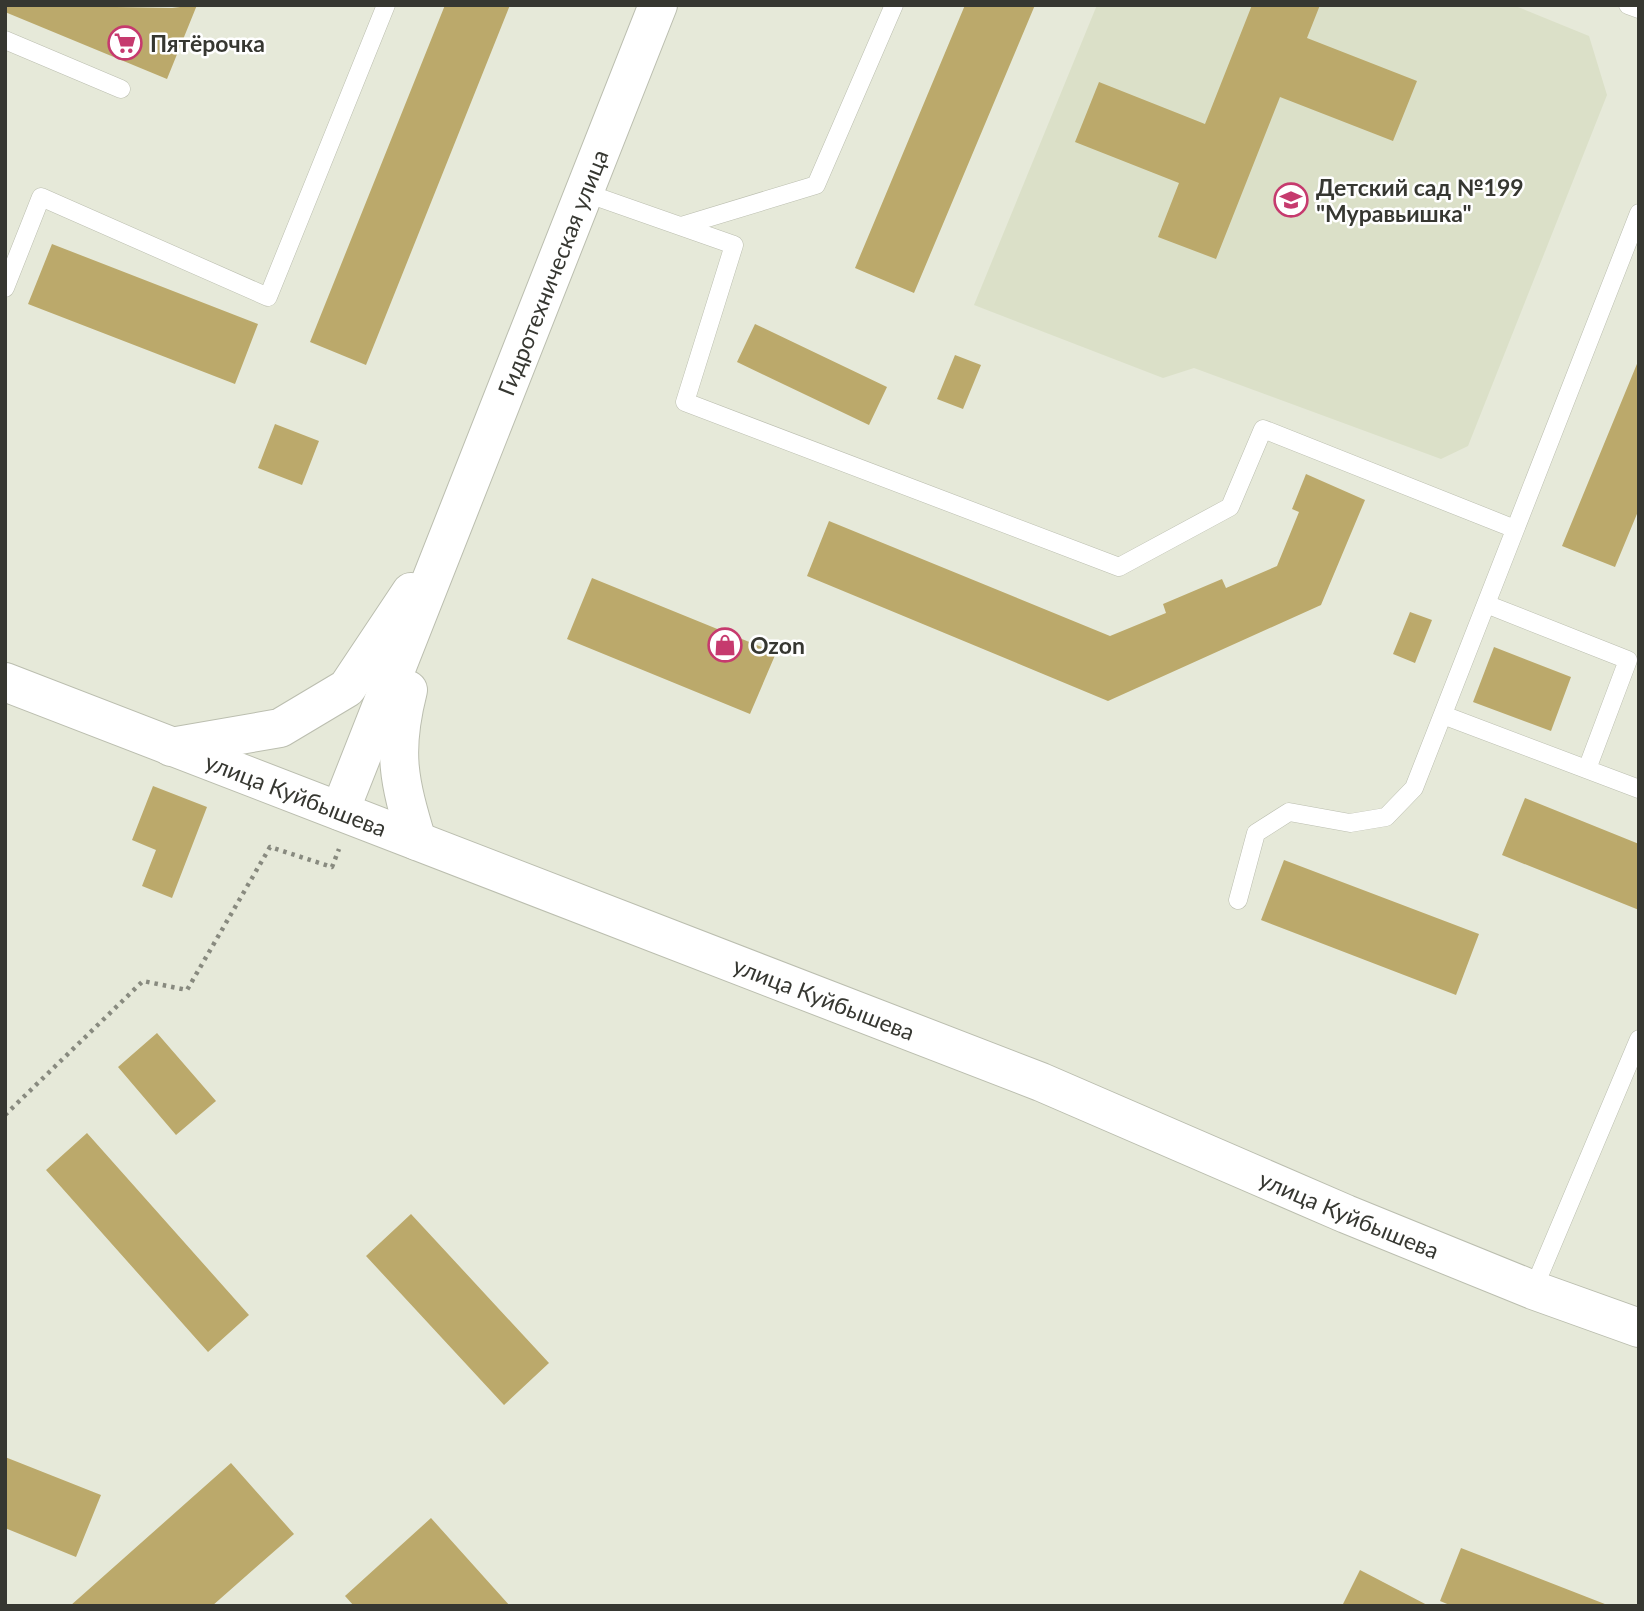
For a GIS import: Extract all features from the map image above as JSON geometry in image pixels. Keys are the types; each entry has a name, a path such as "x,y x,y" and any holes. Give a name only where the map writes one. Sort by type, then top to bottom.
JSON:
{"main road":[{"name":"Гидротехническая улица","path":"446,539 657,6"},
{"path":"169,747 280,728 346,688 446,539"},
{"path":"337,810 446,539"},
{"path":"417,841 399,779 398,729 446,539"},
{"name":"улица Куйбышева","path":"5,682 1041,1082 1346,1214 1533,1290 1639,1328"}],"lane":[{"path":"5,288 41,197 268,297 386,5"},
{"path":"681,226 816,185 894,5"},
{"path":"1628,5 1639,9"},
{"path":"5,40 121,89"},
{"path":"583,192 734,245 685,402 1119,567 1230,507 1263,429 1516,529"},
{"path":"1238,900 1255,834 1289,813 1350,823 1386,817 1415,788 1639,213"},
{"path":"1486,604 1628,660 1587,769"},
{"path":"1443,715 1639,789"},
{"path":"1533,1290 1639,1040"}],"path":[{"path":"5,1115 143,981 187,990 270,847 332,867 337,810"}],"shaded area":[{"name":"Детский сад №199 \"Муравьишка\"","path":"1097,5 1513,5 1589,36 1607,95 1468,446 1441,459 1194,368 1163,378 974,305"}],"building":[{"path":"5,5 172,8 197,5 167,79 5,12"},
{"path":"445,5 510,5 366,365 310,342"},
{"path":"965,5 1035,5 914,293 855,268"},
{"path":"1252,5 1320,5 1307,38 1417,81 1393,141 1280,97 1216,259 1158,237 1179,183 1075,142 1099,82 1205,124"},
{"path":"52,244 258,324 235,384 28,304"},
{"path":"755,324 887,387 869,425 737,362"},
{"path":"955,355 981,365 963,409 937,399"},
{"path":"1639,359 1639,509 1615,567 1562,546"},
{"path":"275,424 319,441 302,485 258,468"},
{"path":"1306,474 1365,500 1321,605 1108,701 807,576 829,521 1110,636 1166,613 1163,604 1222,579 1226,588 1277,566 1299,512 1292,509"},
{"path":"592,578 776,653 750,714 567,639"},
{"path":"1410,612 1432,620 1415,663 1393,654"},
{"path":"1494,647 1571,677 1551,731 1473,702"},
{"path":"153,786 207,807 172,898 142,886 156,850 132,840"},
{"path":"1525,798 1639,844 1639,910 1502,855"},
{"path":"1284,860 1479,934 1456,995 1261,920"},
{"path":"157,1033 216,1101 176,1135 118,1067"},
{"path":"87,1133 249,1315 208,1352 46,1170"},
{"path":"411,1214 549,1363 504,1405 366,1256"},
{"path":"5,1457 101,1495 76,1557 5,1528"},
{"path":"231,1463 294,1534 212,1606 70,1606"},
{"path":"431,1518 510,1606 354,1606 345,1596"},
{"path":"1461,1548 1610,1606 1452,1606 1440,1601"},
{"path":"1360,1570 1429,1606 1342,1606"}],"place":[{"name":"Пятёрочка","path":"125,43"},
{"name":"Детский сад №199 \"Муравьишка\"","path":"1291,200"},
{"name":"Ozon","path":"725,645"}]}
